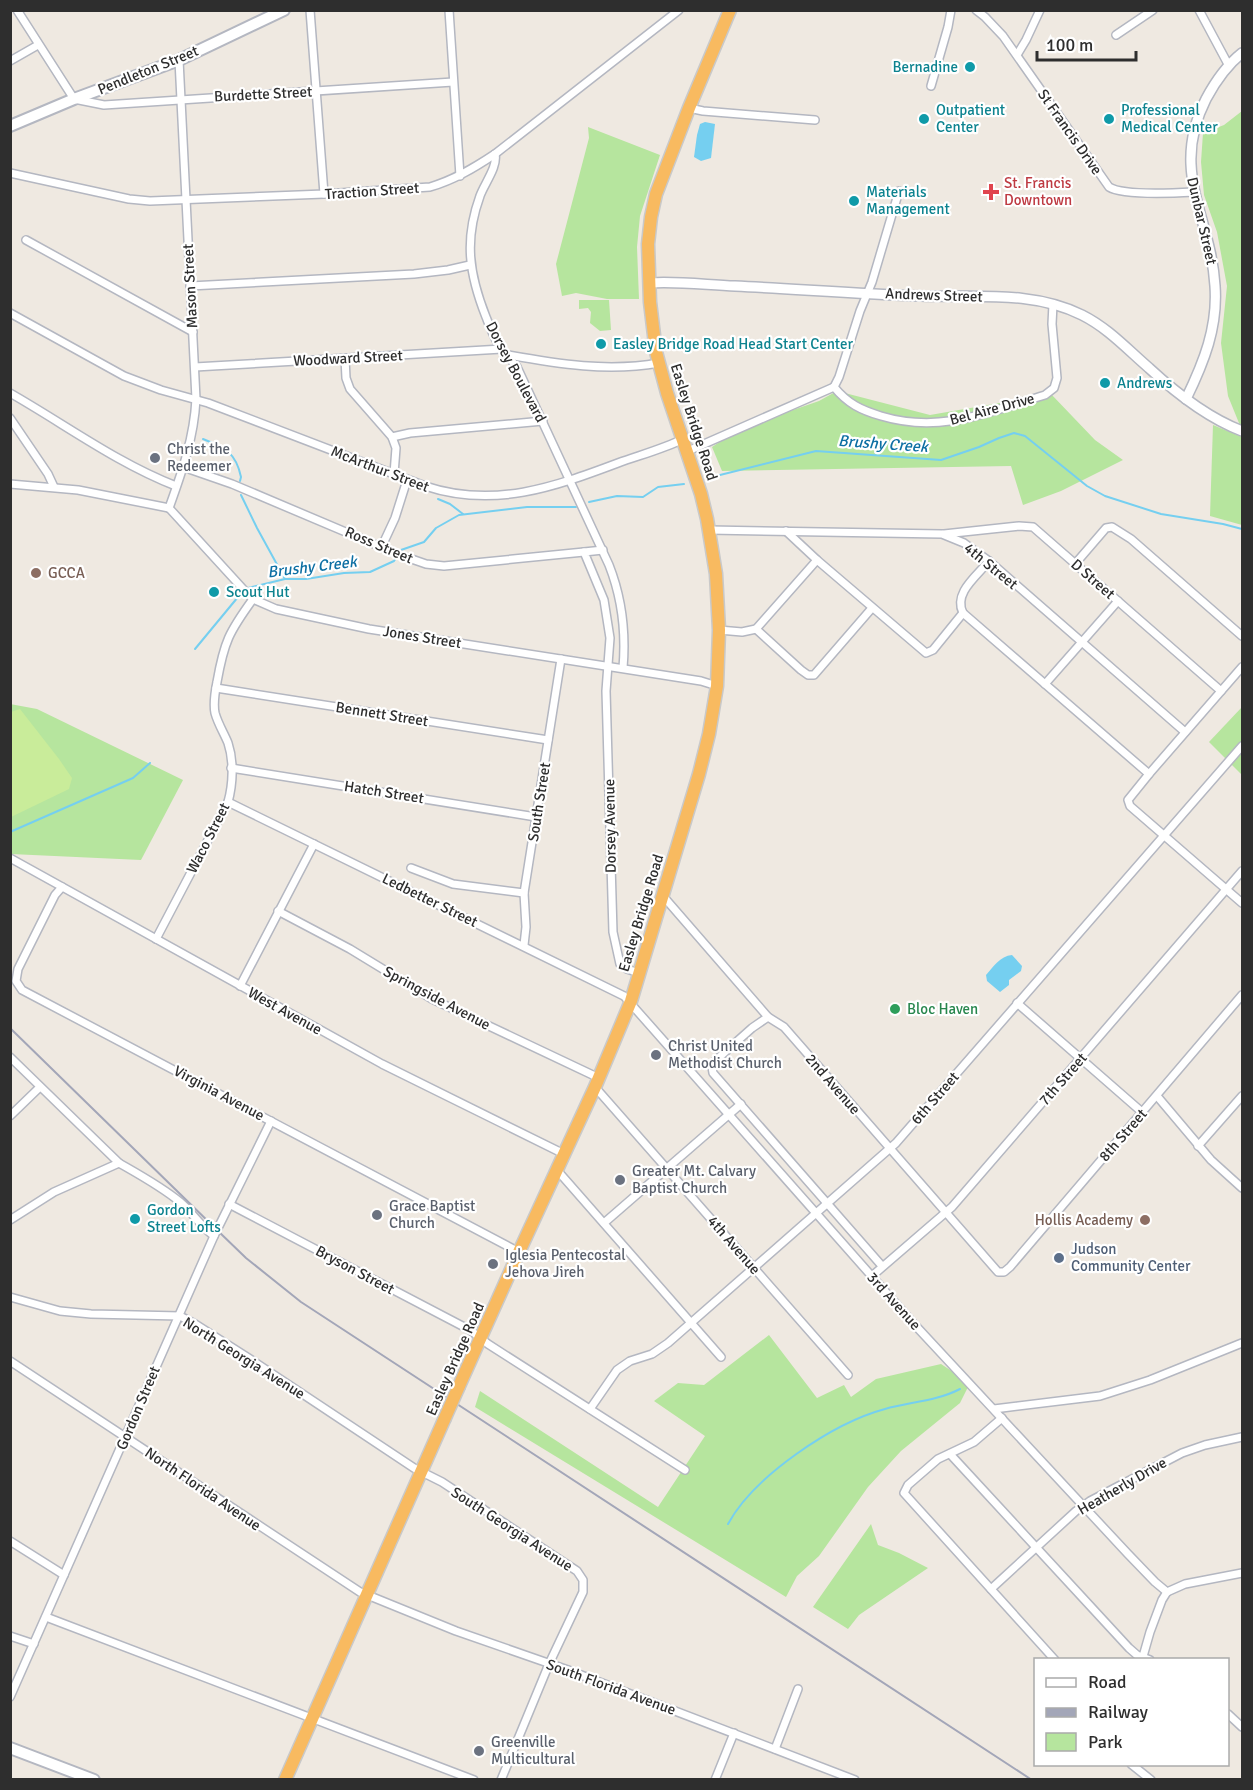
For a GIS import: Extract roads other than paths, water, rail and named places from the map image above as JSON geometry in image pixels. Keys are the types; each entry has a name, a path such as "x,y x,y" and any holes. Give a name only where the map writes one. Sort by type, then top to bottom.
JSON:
{"highway":[{"name":"Easley Bridge Road","path":"285,1779 480,1337 597,1083 631,1001 703,758 717,686 719,630 716,574 710,530 701,494 659,363 652,326 648,244 656,194 730,10"}],"main road":[{"name":"Pendleton Street","path":"10,126 74,99 179,60 284,10"},
{"path":"10,1748 94,1779"}],"street":[{"path":"17,10 74,99"},
{"path":"310,10 324,194"},
{"path":"449,10 460,176"},
{"name":"Traction Street","path":"10,173 129,199 150,201 430,187 460,176 495,154 679,10"},
{"path":"931,86 951,10"},
{"name":"St Francis Drive","path":"976,10 995,26 1017,55 1109,187 1115,191 1194,192"},
{"path":"1017,55 1040,10"},
{"path":"1116,35 1153,10"},
{"path":"1199,10 1229,66"},
{"path":"10,61 38,45"},
{"name":"Dunbar Street","path":"1186,399 1210,344 1216,305 1212,262 1194,192 1190,158 1196,124 1210,91 1242,53"},
{"name":"Mason Street","path":"169,508 193,433 196,399 179,60"},
{"name":"Burdette Street","path":"74,99 104,105 453,82"},
{"path":"689,108 815,120"},
{"name":"Dorsey Boulevard","path":"495,154 494,165 480,195 474,216 470,265 477,294 502,349 517,367 614,577 621,603 624,630 623,669"},
{"path":"686,445 834,387 867,293 899,190"},
{"path":"26,240 193,332"},
{"path":"190,286 414,274 470,265"},
{"name":"Andrews Street","path":"649,283 921,296 1023,298 1053,304 1080,314 1107,330 1186,399 1211,416 1242,431"},
{"name":"Bel Aire Drive","path":"834,387 848,403 856,408 891,419 929,424 964,419 1045,395 1054,388 1057,378 1053,304"},
{"name":"McArthur Street","path":"10,313 124,376 161,390 196,399 444,492 492,496 528,493 686,445"},
{"name":"Woodward Street","path":"195,367 502,349"},
{"path":"508,355 571,366 634,367 659,363"},
{"path":"345,358 346,378 350,389 392,436 397,457 394,474"},
{"path":"10,393 134,468 177,486"},
{"path":"10,418 48,474 54,487"},
{"path":"392,436 543,421"},
{"name":"Ross Street","path":"183,467 232,484 426,564 444,566 584,552"},
{"path":"382,546 395,518 407,480"},
{"path":"10,484 54,487 169,508"},
{"name":"Jones Street","path":"169,508 253,599 276,609 369,629 701,681 717,686"},
{"name":"D Street","path":"942,534 1034,527 1221,691"},
{"path":"1075,564 1106,528 1112,527 1131,539 1242,636"},
{"name":"4th Street","path":"710,530 942,534 964,543 989,561 1185,732"},
{"path":"786,531 926,653 933,650 963,613"},
{"path":"603,550 584,552 600,588 608,614 610,644 608,666"},
{"path":"719,630 742,632 756,629 817,560"},
{"path":"989,561 962,594 959,606 963,613 1149,774"},
{"name":"Waco Street","path":"156,939 228,802 232,782 231,768 228,743 215,711 216,688 225,643 231,630 253,599"},
{"path":"1045,684 1118,601"},
{"path":"756,629 801,670 808,675 814,675 872,608"},
{"name":"South Street","path":"524,945 524,893 561,659"},
{"name":"Dorsey Avenue","path":"608,666 606,691 613,932 620,964 639,973"},
{"path":"1242,667 1128,800 1131,806 1242,903"},
{"name":"Bennett Street","path":"216,688 548,741"},
{"name":"6th Street","path":"590,1409 617,1370 630,1361 652,1354 691,1323 889,1149 1242,746"},
{"name":"Hatch Street","path":"231,768 536,817"},
{"name":"Ledbetter Street","path":"228,802 524,945 631,1001"},
{"path":"240,986 314,844"},
{"name":"West Avenue","path":"10,858 382,1064 564,1154"},
{"path":"411,868 453,884 524,893"},
{"name":"7th Street","path":"872,1276 952,1207 1242,871"},
{"name":"Virginia Avenue","path":"62,887 48,908 18,969 16,981 20,988 519,1252"},
{"name":"2nd Avenue","path":"663,896 768,1017 784,1027 994,1268 1002,1272"},
{"name":"Springside Avenue","path":"278,911 350,949 432,999 597,1083"},
{"name":"8th Street","path":"1002,1272 1010,1267 1242,995"},
{"name":"3rd Avenue","path":"631,1001 872,1276 1083,1506 1167,1592"},
{"path":"1017,1003 1143,1113"},
{"name":"3rd Avenue","path":"768,1017 752,1028 712,1064 713,1073 882,1266"},
{"path":"10,1057 119,1163 174,1197 192,1214 198,1224 214,1236"},
{"name":"4th Avenue","path":"597,1083 667,1168 848,1375"},
{"path":"10,1116 40,1087"},
{"path":"1156,1096 1198,1146 1242,1188"},
{"path":"1198,1146 1242,1096"},
{"path":"604,1223 741,1104"},
{"name":"Gordon Street","path":"10,1697 214,1236 271,1121"},
{"path":"10,1220 54,1192 119,1163"},
{"path":"557,1170 721,1357"},
{"name":"Bryson Street","path":"230,1204 470,1330 488,1344 685,1470"},
{"name":"North Georgia Avenue","path":"10,1297 60,1311 180,1316 422,1472"},
{"path":"994,1409 1100,1396 1150,1380 1242,1343"},
{"name":"North Florida Avenue","path":"10,1361 314,1563 367,1595"},
{"path":"1002,1418 974,1442 938,1459 908,1485 904,1493 1054,1658"},
{"name":"Heatherly Drive","path":"991,1590 1083,1506 1182,1453 1205,1445 1242,1437"},
{"path":"950,1454 1129,1648 1143,1658"},
{"name":"South Georgia Avenue","path":"422,1472 442,1482 579,1573 583,1580 583,1592 549,1664 501,1779"},
{"path":"10,1541 64,1575"},
{"path":"1145,1658 1150,1632 1167,1592 1185,1584 1242,1573"},
{"name":"South Florida Avenue","path":"367,1595 445,1627 855,1779"},
{"path":"46,1617 474,1779"},
{"path":"10,1636 34,1644"},
{"path":"776,1749 798,1689"},
{"path":"1229,1716 1242,1727"},
{"path":"715,1779 734,1733"},
{"path":"1134,1766 1151,1779"}],"water":[{"path":"705,122 715,124 711,158 701,161 694,157 700,124"},
{"path":"1012,955 1022,966 1021,971 1009,980 1009,985 1000,992 987,981 986,975 1000,960"}],"waterway":[{"name":"Brushy Creek","path":"712,477 816,451 941,460 1014,433 1025,436 1087,486 1105,496 1161,514 1242,529"},
{"path":"203,439 229,452 239,469 240,481"},
{"name":"Brushy Creek","path":"589,502 617,496 643,497 658,487 684,484"},
{"path":"241,495 285,579"},
{"path":"438,499 450,504 463,514"},
{"name":"Brushy Creek","path":"248,588 285,579 370,572 394,561 401,550 424,542 436,528 459,515 527,507 576,507"},
{"name":"Brushy Creek","path":"195,649 238,597"},
{"name":"Brushy Creek","path":"10,832 133,778 150,763"},
{"path":"728,1524 740,1506 775,1470 819,1439 864,1416 942,1396 960,1389"}],"railway":[{"path":"10,1028 246,1258 301,1302 1032,1780"}],"place":[{"name":"Bernadine","path":"970,67"},
{"name":"Outpatient Center","path":"924,119"},
{"name":"Professional Medical Center","path":"1109,119"},
{"name":"St. Francis Downtown","path":"991,192"},
{"name":"Materials Management","path":"854,201"},
{"name":"Easley Bridge Road Head Start Center","path":"601,344"},
{"name":"Andrews","path":"1105,383"},
{"name":"Christ the Redeemer","path":"155,458"},
{"name":"GCCA","path":"36,573"},
{"name":"Scout Hut","path":"214,592"},
{"name":"Bloc Haven","path":"895,1009"},
{"name":"Christ United Methodist Church","path":"656,1055"},
{"name":"Greater Mt. Calvary Baptist Church","path":"620,1180"},
{"name":"Grace Baptist Church","path":"377,1215"},
{"name":"Gordon Street Lofts","path":"135,1219"},
{"name":"Hollis Academy","path":"1145,1220"},
{"name":"Judson Community Center","path":"1059,1258"},
{"name":"Iglesia Pentecostal Jehova Jireh","path":"493,1264"},
{"name":"Greenville Multicultural","path":"479,1751"}]}
